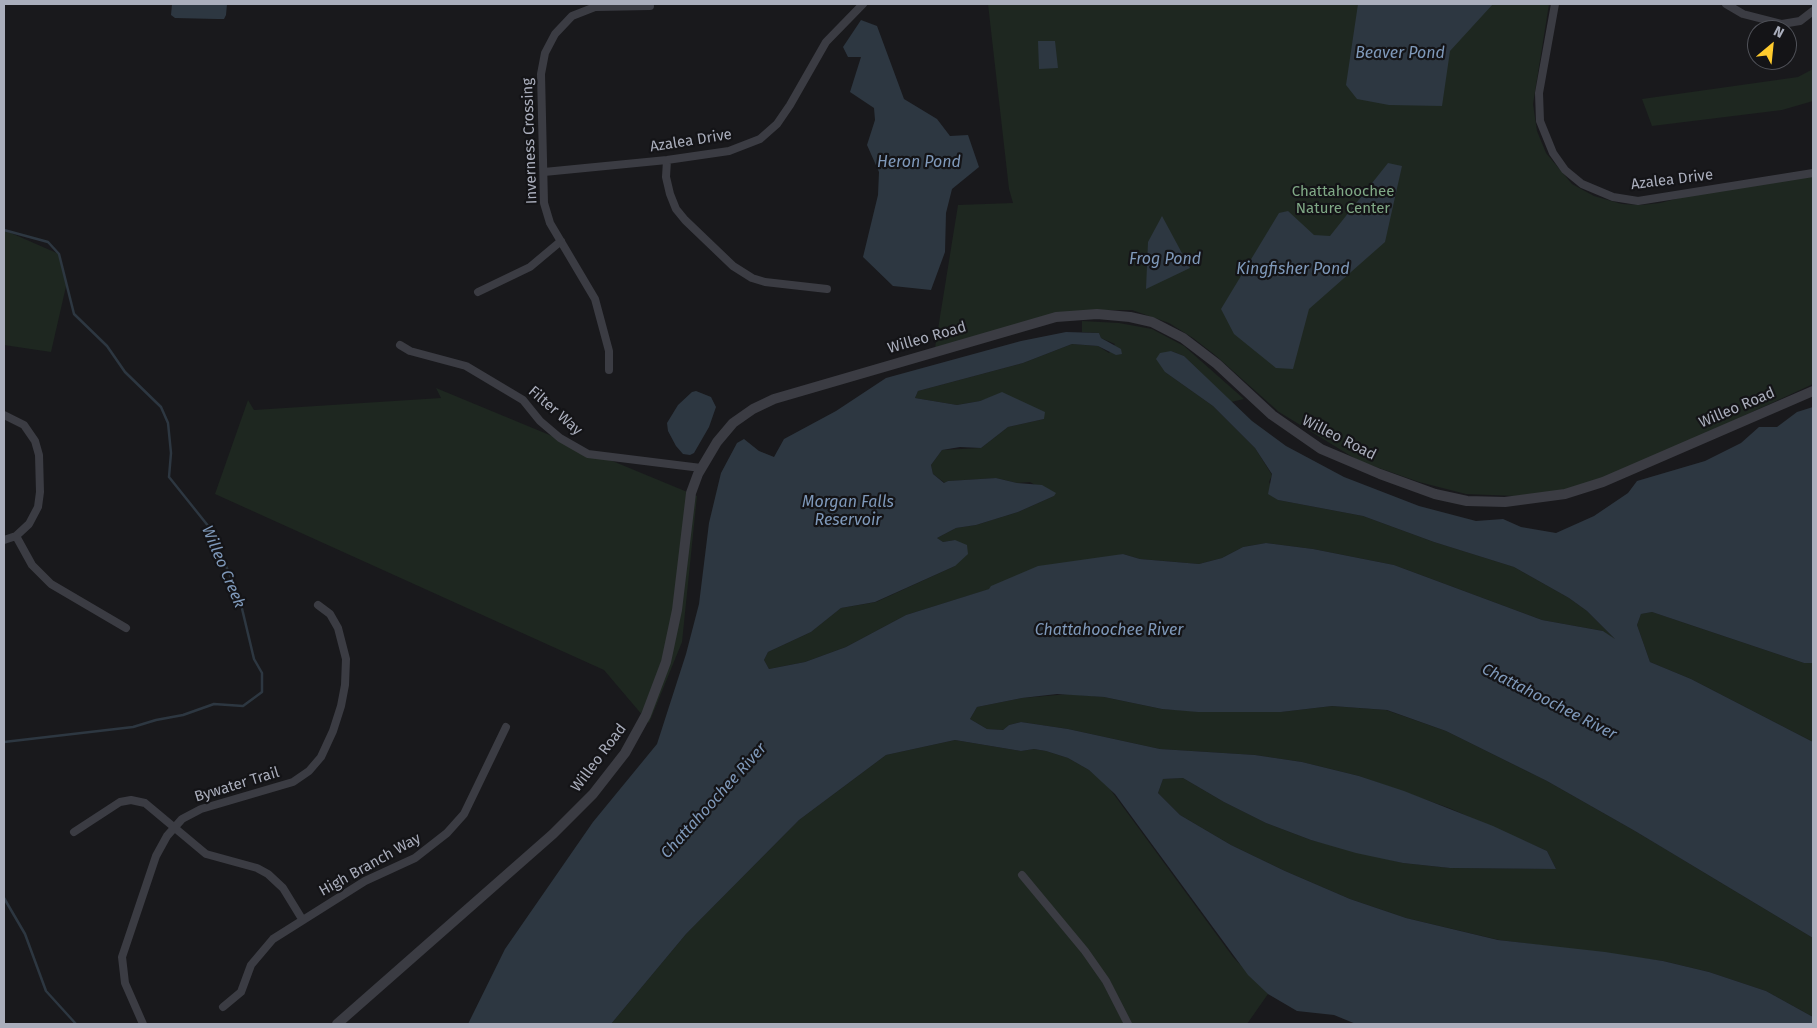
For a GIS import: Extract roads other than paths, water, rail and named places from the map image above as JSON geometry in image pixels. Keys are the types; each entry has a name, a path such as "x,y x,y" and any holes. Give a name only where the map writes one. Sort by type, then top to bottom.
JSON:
{"street":[{"name":"Azalea Drive","path":"544,172 729,152 760,139 777,124 790,105 826,42 863,4"},
{"name":"Azalea Drive","path":"1555,4 1539,93 1540,121 1542,132 1553,153 1565,170 1582,184 1612,198 1638,200 1813,173"},
{"path":"1726,4 1743,14 1782,24 1800,21 1813,10"},
{"name":"Inverness Crossing","path":"609,370 609,351 595,299 550,223 544,203 541,74 546,53 555,34 572,16 595,6 650,6"},
{"path":"667,160 666,178 676,208 685,220 733,266 752,278 766,282 827,290"},
{"path":"478,292 530,267 561,241"},
{"name":"Willeo Road","path":"337,1024 553,834 593,794 625,753 646,715 666,662 676,610 691,493 701,468 716,442 733,423 753,409 774,399 1056,317 1085,315 1130,317 1166,328 1208,357 1272,416 1305,440 1337,457 1434,494 1467,501 1505,502 1565,494 1603,482 1813,391"},
{"name":"Filter Way","path":"400,345 410,351 466,366 523,400 540,421 560,438 588,454 701,468"},
{"path":"4,415 19,421 29,430 35,440 39,455 40,492 38,507 29,524 16,536 4,540"},
{"path":"16,536 32,565 50,584 126,628"},
{"name":"Bywater Trail","path":"142,1024 125,983 122,957 156,856 174,828 182,819 201,809 293,782 309,771 321,757 341,706 345,685 346,658 338,628 330,614 318,605"},
{"name":"High Branch Way","path":"223,1007 241,992 251,965 265,945 302,919 365,881 416,858 447,833 464,814 506,726"},
{"path":"74,832 112,806 132,800 145,803 154,808 174,828 206,854 257,868 268,874 283,888 302,919"},
{"path":"1022,875 1101,973 1115,994 1128,1024"}],"water":[{"path":"172,4 227,4 226,15 224,19 175,18 171,15"},
{"name":"Beaver Pond","path":"1358,4 1493,4 1450,51 1442,106 1389,105 1357,99 1346,85"},
{"name":"Heron Pond","path":"861,20 877,26 904,99 937,119 950,136 968,135 979,167 952,189 946,213 945,252 931,290 893,286 863,257 878,195 879,172 867,145 875,120 874,108 850,92 861,57 848,57 843,47"},
{"path":"1038,41 1055,41 1058,68 1039,69"},
{"name":"Kingfisher Pond","path":"1388,163 1402,166 1385,242 1309,309 1293,369 1276,368 1234,334 1221,309 1279,213 1288,211 1314,235 1330,236"},
{"name":"Frog Pond","path":"1162,216 1190,268 1146,289 1148,242"},
{"name":"Morgan Falls Reservoir","path":"1066,332 1099,333 1101,338 1121,349 1122,354 1116,355 1098,346 1072,344 1023,363 918,391 915,398 957,405 980,401 1002,392 1045,412 1044,419 1008,427 981,448 960,447 942,450 931,465 933,474 944,483 948,481 996,478 1017,483 1042,485 1056,493 1054,496 1018,512 976,525 956,528 937,538 943,542 955,540 967,545 968,554 955,566 875,602 841,608 811,632 768,652 764,660 769,669 805,662 846,647 906,615 989,589 991,586 1038,566 1123,554 1140,559 1199,564 1222,558 1243,547 1266,543 1313,549 1394,565 1542,620 1603,631 1615,639 1587,611 1569,598 1514,567 1434,542 1363,516 1278,500 1268,494 1272,474 1255,448 1213,406 1165,372 1156,359 1160,353 1171,351 1184,356 1252,421 1286,446 1344,477 1419,506 1476,521 1503,519 1521,527 1556,533 1594,516 1628,493 1637,481 1705,461 1741,443 1759,427 1777,427 1797,412 1813,407 1813,663 1804,663 1652,612 1641,614 1637,625 1650,662 1691,679 1813,742 1813,938 1635,831 1547,781 1446,731 1387,710 1332,706 1281,712 1198,712 1162,709 1104,697 1057,694 1022,698 977,707 970,719 987,729 1003,730 1009,725 1021,722 1068,729 1160,749 1255,755 1302,762 1359,776 1404,791 1493,826 1547,851 1556,869 1450,868 1403,863 1356,853 1311,840 1266,823 1224,802 1183,778 1163,779 1158,793 1180,815 1231,845 1350,899 1406,918 1498,940 1605,952 1663,961 1709,972 1766,991 1813,1017 1813,1024 1356,1024 1334,1015 1297,1011 1268,994 1248,975 1115,794 1089,770 1068,758 1046,751 1034,749 1021,751 955,740 886,755 799,820 686,934 611,1024 468,1024 505,949 593,822 657,744 686,654 699,604 709,523 721,473 737,443 744,439 759,451 774,457 784,439 836,411 886,378 1021,341"},
{"path":"696,391 711,397 716,407 709,427 694,453 690,455 683,454 668,431 667,423 678,405 692,392"}],"waterway":[{"name":"Willeo Creek","path":"4,230 48,242 59,254 74,314 107,346 125,372 161,407 168,423 171,453 169,477 209,527 239,596 254,659 262,673 262,692 243,706 214,704 183,715 133,727 4,742"},
{"name":"Willeo Creek","path":"4,898 25,934 46,991 76,1024"}],"park label":[{"name":"Chattahoochee Nature Center","path":"1343,200"}],"water label":[{"name":"Chattahoochee River","path":"1109,631"},
{"name":"Chattahoochee River","path":"1549,702"},
{"name":"Chattahoochee River","path":"714,801"}]}
